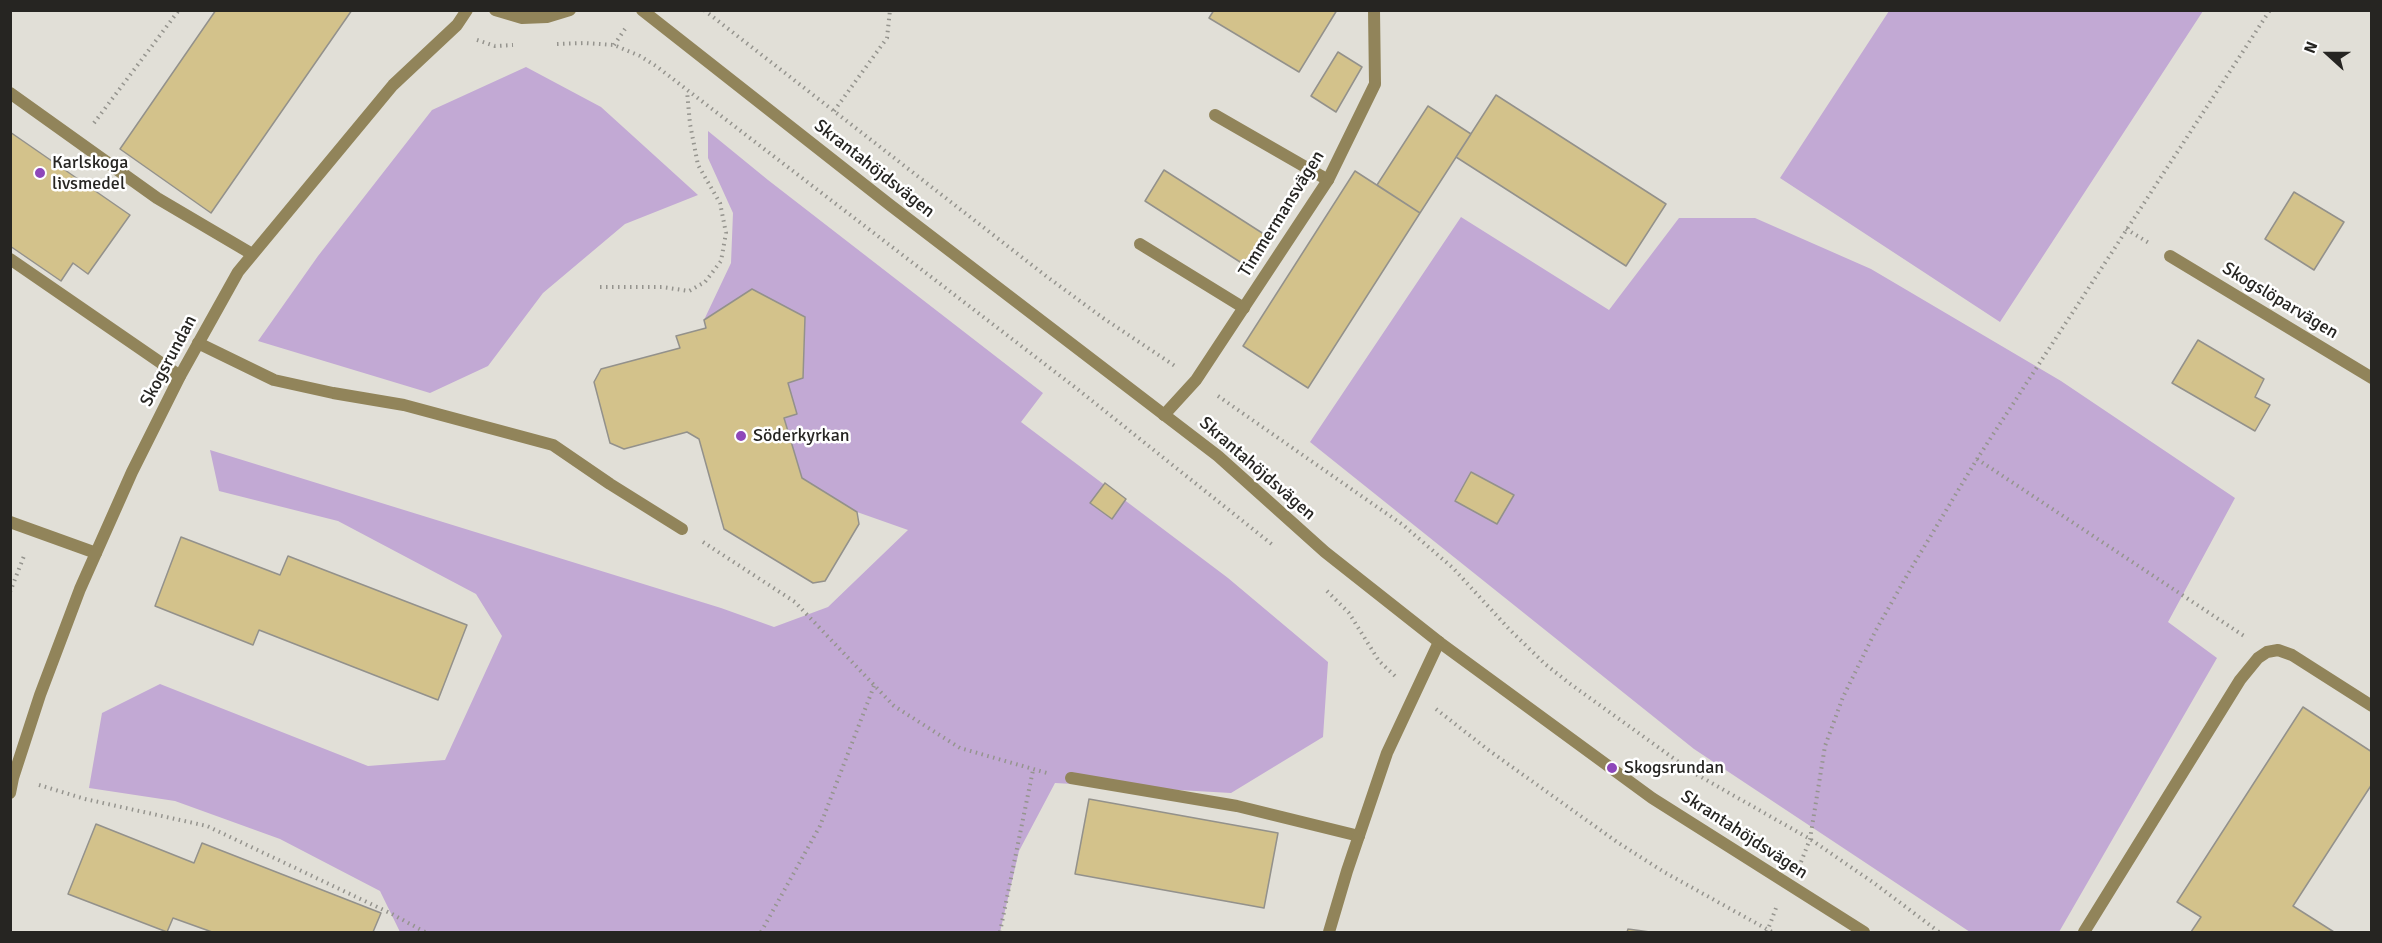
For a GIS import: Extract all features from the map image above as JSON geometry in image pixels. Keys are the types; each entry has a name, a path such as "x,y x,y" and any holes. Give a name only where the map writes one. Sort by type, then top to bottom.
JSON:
{"street":[{"name":"Skogsrundan","path":"10,793 40,695 96,553 180,376 238,272 393,85 457,24 467,10"},
{"path":"495,10 522,18 547,17 570,10"},
{"name":"Skrantahöjdsvägen","path":"642,10 881,198 1218,456 1325,552 1439,642 1652,798 1864,933"},
{"name":"Timmermansvägen","path":"1164,415 1196,380 1328,180 1375,84 1374,10"},
{"path":"10,93 157,198 252,254"},
{"path":"1215,115 1328,180"},
{"path":"1140,244 1244,308"},
{"name":"Skogslöparvägen","path":"2170,256 2372,378"},
{"path":"10,259 180,376"},
{"path":"198,343 274,380 404,405 553,445 682,529"},
{"path":"10,522 96,553"},
{"path":"1329,933 1387,753 1439,642"},
{"path":"2084,933 2240,680 2258,658 2268,652 2278,650 2292,655 2372,706"},
{"path":"1071,778 1237,806 1359,836"}],"path":[{"path":"79,142 179,10"},
{"path":"704,10 1084,304 1403,525 1453,568 1509,629 1545,664 1569,683 1694,773 1810,839 1874,883 1939,933"},
{"path":"834,111 887,38 890,10"},
{"path":"1321,585 1349,613 1379,661 1487,749 1617,842 1664,872 1769,932 1771,918 1810,839 1821,766 1843,697 1909,572 1977,459 2270,10"},
{"path":"457,24 479,41 495,46 517,45"},
{"path":"551,44 614,45 640,56 1076,388 1277,549"},
{"path":"600,287 662,287 689,291 705,282 721,261 726,233 720,203 698,165 690,124 687,90"},
{"path":"1977,459 2268,652"},
{"path":"682,529 795,602 894,706 960,748 1033,770 1071,778"},
{"path":"10,592 33,530"},
{"path":"761,933 820,826 874,685"},
{"path":"1000,933 1033,770"},
{"path":"13,778 85,799 207,826 392,914 425,933"}],"shaded area":[{"path":"1889,11 2203,11 2000,322 1780,178"},
{"path":"526,67 601,107 698,195 625,224 543,293 488,366 430,393 258,341 318,256 432,110"},
{"path":"708,131 1043,393 1021,422 1228,578 1328,662 1323,737 1231,793 1055,783 1019,851 1000,932 400,932 380,891 280,839 175,801 89,788 102,713 160,684 368,766 445,760 502,636 476,594 338,521 219,491 210,450 721,608 774,627 828,607 908,530 857,512 802,478 784,418 752,289 704,320 731,263 733,213 708,158"},
{"path":"1461,217 1609,310 1679,218 1755,218 1871,269 2061,381 2235,498 2168,622 2217,658 2059,932 1970,932 1694,749 1310,442"}],"building":[{"path":"216,10 352,10 211,213 120,149"},
{"path":"1214,10 1337,10 1299,72 1209,18"},
{"path":"1338,52 1362,67 1336,112 1311,96"},
{"path":"1496,95 1666,204 1626,266 1456,157"},
{"path":"1428,106 1471,134 1420,213 1377,185"},
{"name":"Karlskoga livsmedel","path":"10,132 130,215 88,274 73,263 61,281 10,246"},
{"path":"1164,170 1270,238 1251,269 1145,201"},
{"path":"1355,171 1420,213 1308,388 1243,346"},
{"path":"2294,192 2344,222 2314,270 2265,239"},
{"name":"Söderkyrkan","path":"752,289 805,317 803,378 788,383 797,414 784,418 802,478 857,512 859,524 825,581 813,583 724,529 699,439 687,432 624,449 610,443 594,382 601,369 680,348 676,336 706,328 704,320"},
{"path":"2198,340 2264,379 2255,397 2270,405 2255,431 2172,383"},
{"path":"1471,472 1514,495 1497,524 1455,501"},
{"path":"1105,483 1126,499 1112,519 1090,503"},
{"path":"181,537 280,575 288,556 467,625 438,700 259,630 253,645 155,606"},
{"path":"2303,707 2372,752 2372,784 2293,906 2334,932 2191,932 2201,917 2177,902"},
{"path":"1089,799 1278,833 1264,908 1075,874"},
{"path":"96,824 194,863 202,843 381,913 373,932 212,932 173,918 167,932 68,894"},
{"path":"1628,929 1650,932 1627,932"}],"place":[{"name":"Karlskoga livsmedel","path":"40,173"},
{"name":"Söderkyrkan","path":"741,436"},
{"name":"Skogsrundan","path":"1612,768"}]}
